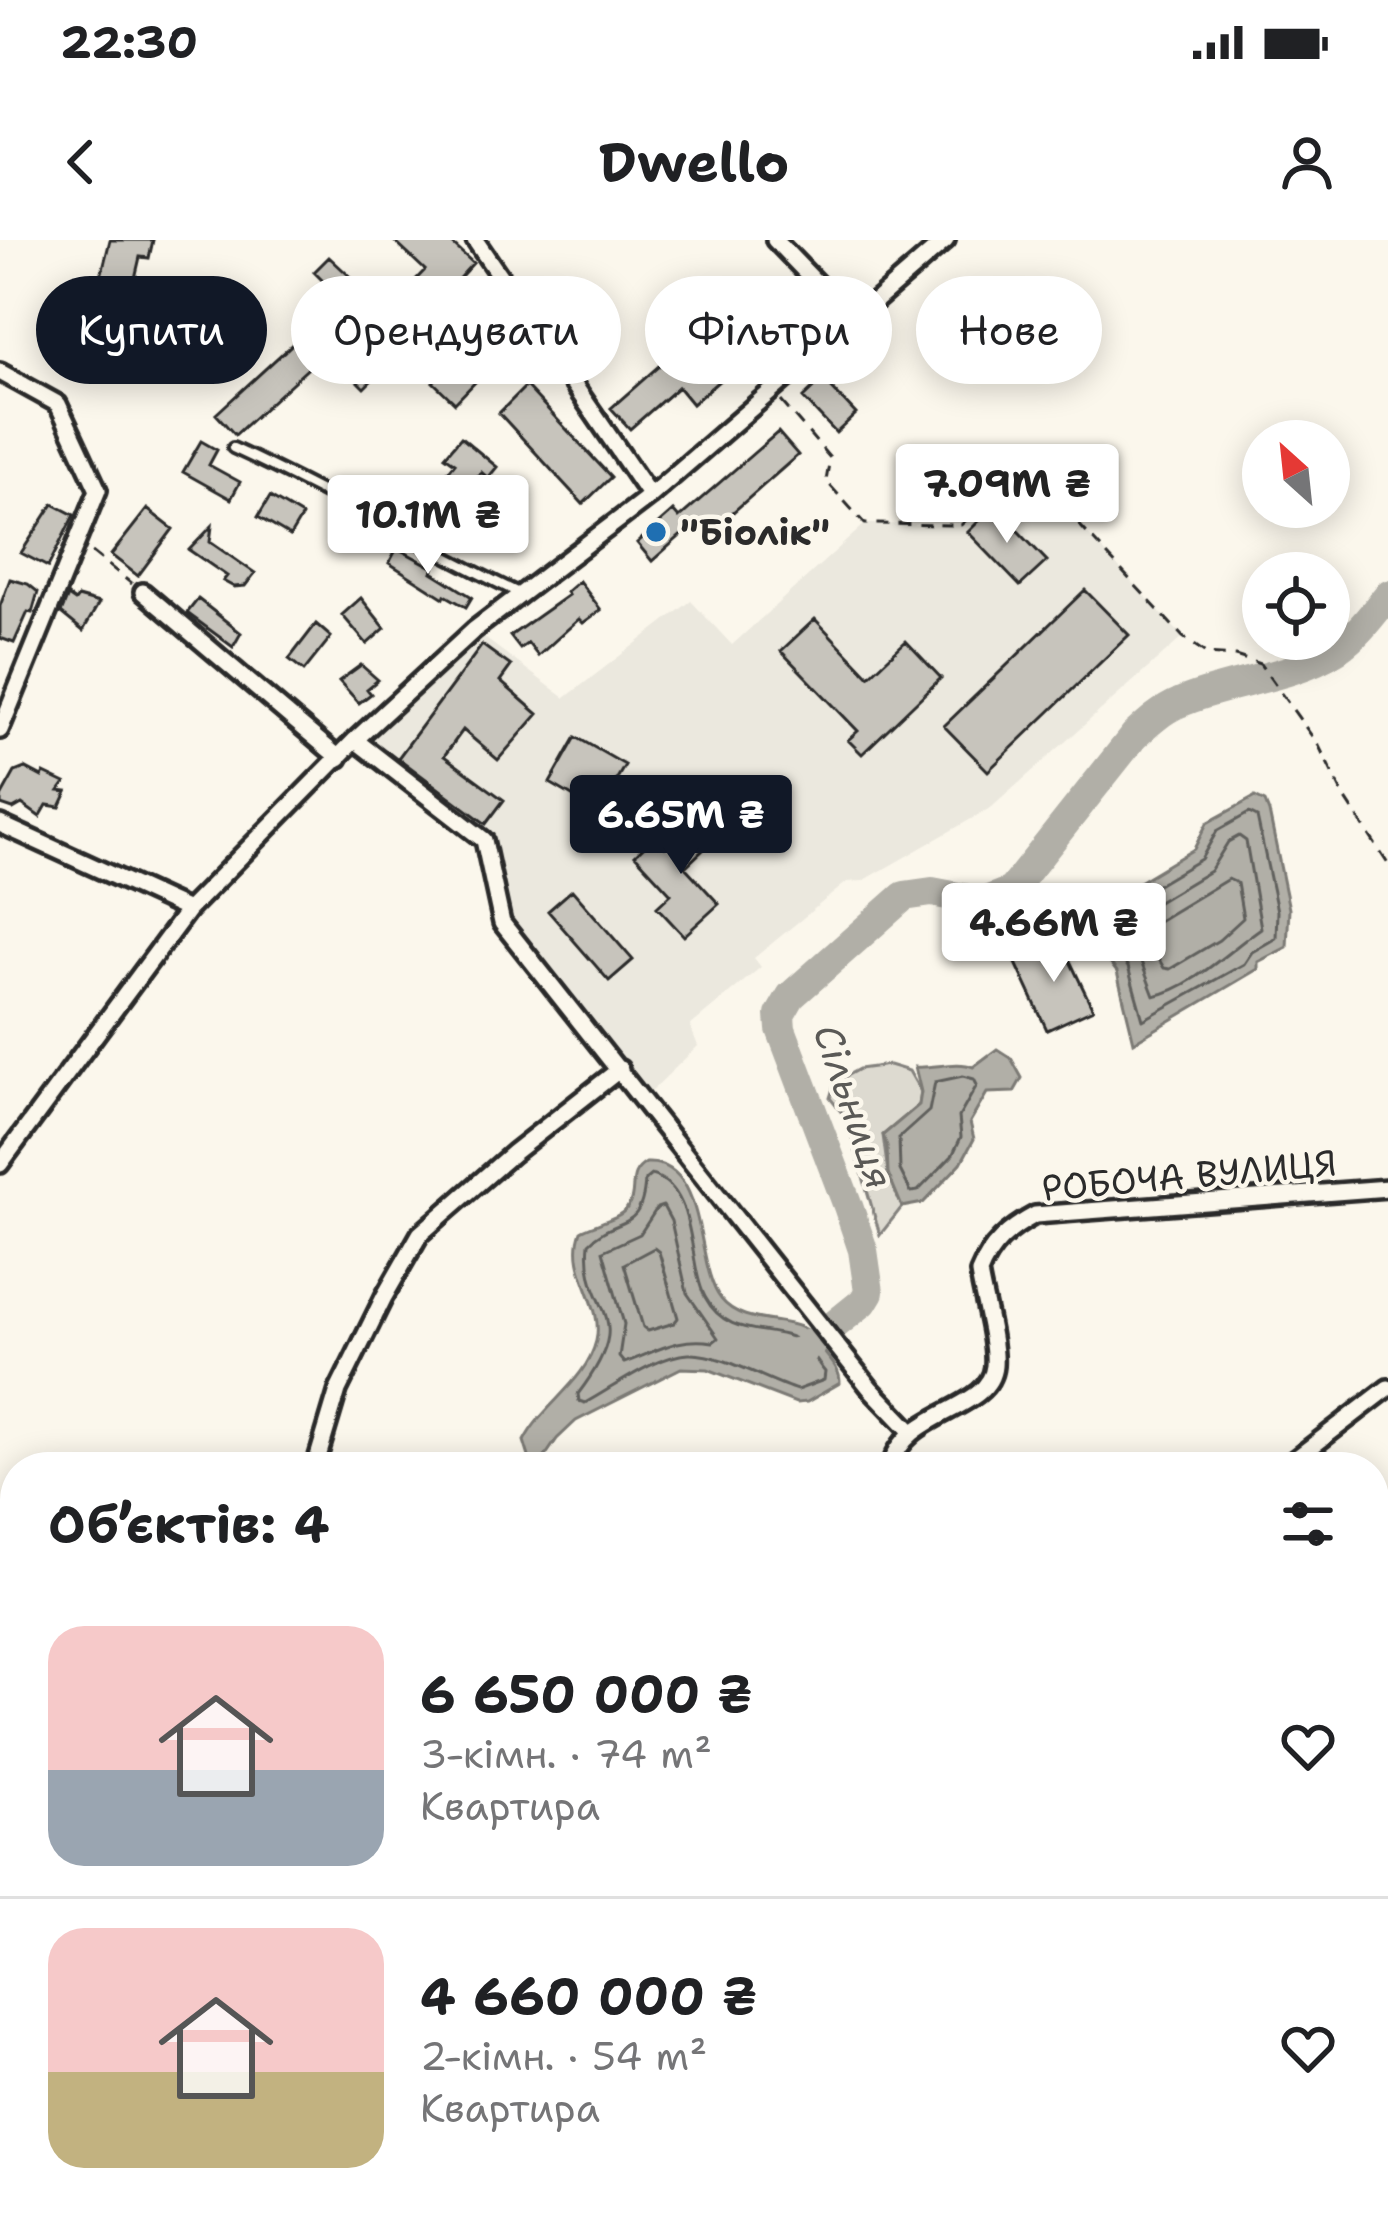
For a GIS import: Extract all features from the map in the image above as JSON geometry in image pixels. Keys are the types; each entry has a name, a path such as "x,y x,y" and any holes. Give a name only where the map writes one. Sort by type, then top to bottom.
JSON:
{"street":[{"path":"475,240 650,496"},
{"path":"776,240 810,276"},
{"path":"892,287 946,240"},
{"path":"0,372 58,404 98,490 0,730"},
{"path":"0,1164 188,910 355,740 474,630 650,496 780,384"},
{"path":"142,592 339,758"},
{"path":"355,740 484,840 502,923 813,1316 911,1431 895,1452"},
{"path":"0,824 188,910"},
{"path":"319,1452 338,1390 420,1234 620,1069"},
{"name":"РОБОЧА ВУЛИЦЯ","path":"911,1431 985,1389 994,1367 979,1273 1008,1230 1035,1215 1388,1188"},
{"path":"1305,1452 1388,1388"}],"lane":[{"path":"233,448 523,595"}],"path":[{"path":"772,391 830,458 826,482 865,524 961,525 1024,465 1184,637 1207,654 1260,664 1319,746 1342,793 1388,864"},
{"path":"76,540 142,592"}],"shaded area":[{"path":"1024,465 1183,637 992,807 863,881 847,882 754,958 761,967 690,1026 698,1046 644,1098 502,923 483,840 355,740 474,630 565,698 691,601 732,645 865,524 960,525"},
{"path":"889,1065 909,1071 921,1092 919,1105 883,1135 888,1173 902,1207 880,1235 846,1118 830,1098 835,1082 859,1069"}],"water":[{"path":"1255,797 1265,802 1269,812 1289,909 1287,947 1134,1042 1117,972 1086,932 1089,912 1194,849 1207,823"},
{"path":"997,1049 1011,1058 1022,1078 1014,1092 987,1093 970,1122 974,1139 961,1163 923,1203 902,1207 888,1173 883,1135 919,1105 915,1067 973,1067"},
{"path":"646,1163 666,1167 680,1178 690,1196 721,1299 740,1313 806,1330 835,1367 840,1383 807,1402 796,1403 708,1369 681,1368 576,1421 548,1452 527,1452 524,1441 532,1428 583,1369 596,1341 595,1313 578,1260 581,1231 627,1208"}],"building":[{"path":"110,240 153,240 149,258 140,257 136,276 101,276"},
{"path":"393,240 448,240 473,263 461,276 419,276 425,270"},
{"path":"329,257 349,276 318,276 314,272"},
{"path":"291,345 291,384 235,435 216,414 249,384 267,384 267,367"},
{"path":"645,378 645,384 715,384 692,404 678,387 630,429 611,408"},
{"path":"435,384 473,384 455,403"},
{"path":"818,384 828,384 856,414 836,433 803,398"},
{"path":"526,386 611,477 583,504 499,413"},
{"path":"778,432 798,455 707,535 695,523 652,561 637,543 673,511 679,518"},
{"path":"461,437 497,467 488,478 481,472 436,526 443,531 435,541 408,520 455,463 445,456"},
{"path":"201,441 217,450 209,465 240,482 231,499 183,472"},
{"path":"270,497 302,516 290,536 258,517"},
{"path":"53,504 74,515 48,567 21,553"},
{"path":"994,506 1047,561 1020,586 968,532"},
{"path":"147,509 173,529 138,576 111,555"},
{"path":"212,526 210,542 255,573 245,586 223,581 227,576 189,550"},
{"path":"397,548 472,597 466,607 389,563"},
{"path":"10,579 38,592 14,643 0,638 0,606"},
{"path":"579,581 601,610 583,623 579,619 538,656 528,643 520,649 510,636 568,595"},
{"path":"1085,590 1129,635 988,771 944,726"},
{"path":"68,596 99,603 83,631 61,613"},
{"path":"361,598 385,628 367,644 342,615"},
{"path":"198,599 241,633 233,647 187,613"},
{"path":"815,619 869,676 906,641 941,678 862,754 848,740 858,731 781,651"},
{"path":"316,624 331,637 304,671 289,659"},
{"path":"482,645 511,666 500,681 538,714 498,760 463,730 444,756 504,800 486,824 398,758"},
{"path":"361,665 378,680 359,703 339,681"},
{"path":"576,737 625,765 598,811 550,783"},
{"path":"25,768 65,783 59,791 67,792 60,807 47,805 40,817 22,804 13,809 1,805 15,772"},
{"path":"704,821 718,836 685,867 719,904 684,936 657,907 671,894 635,855 655,836 665,847 682,832 687,837"},
{"path":"572,890 633,960 609,981 548,911"},
{"path":"1060,940 1093,1009 1047,1030 1015,961"}],"waterway":[{"name":"Сільниця","path":"780,1355 801,1352 869,1292 863,1250 781,1029 780,1015 791,996 904,896 932,892 984,902 1011,891 1134,736 1155,718 1198,696 1319,659 1352,637 1388,595"}],"place":[{"name":"\"Біолік\"","path":"656,532"}]}
